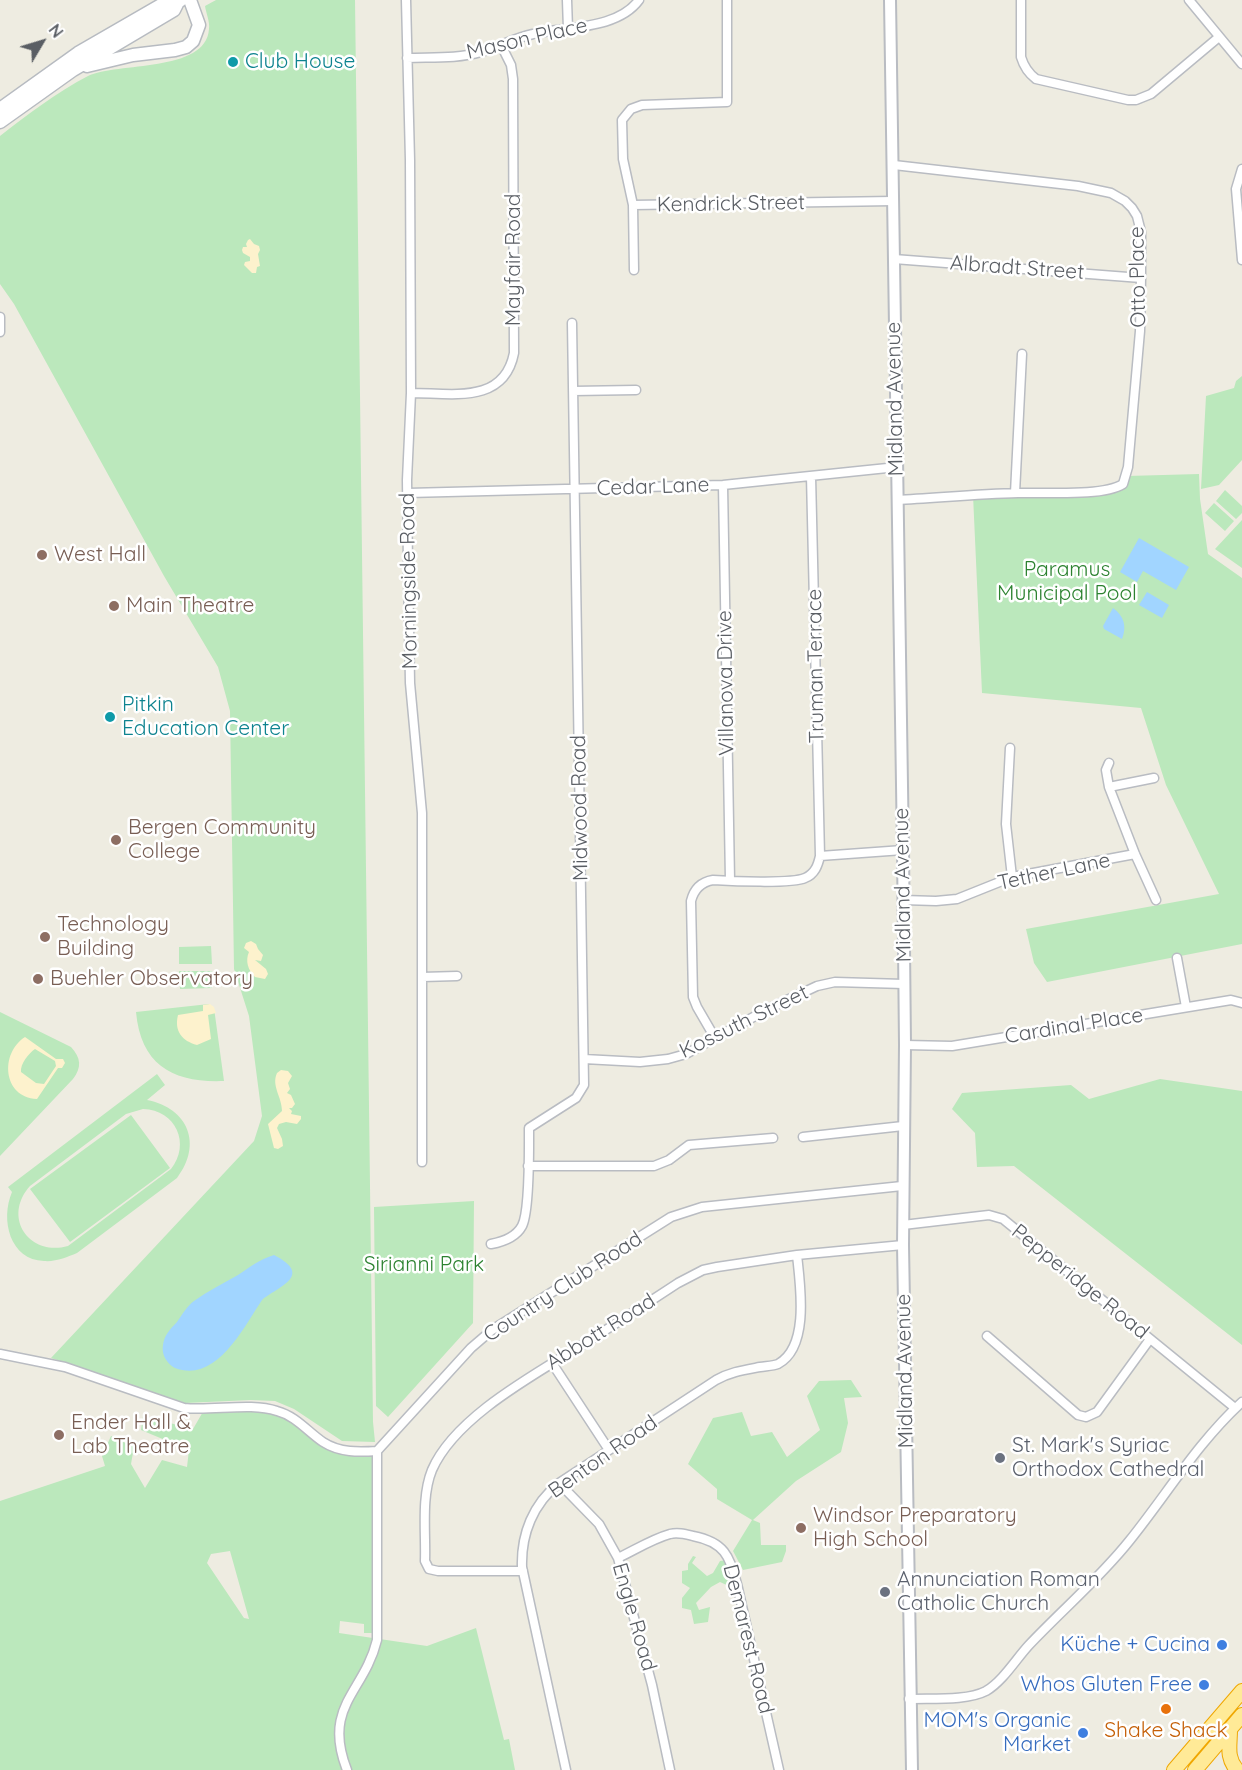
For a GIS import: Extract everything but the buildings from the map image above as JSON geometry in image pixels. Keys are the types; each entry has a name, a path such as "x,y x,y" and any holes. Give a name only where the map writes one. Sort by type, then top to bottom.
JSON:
{"highway":[{"path":"1174,1770 1242,1690"},
{"path":"1195,1770 1242,1715"},
{"path":"1230,1730 1228,1755 1237,1770"}],"main road":[{"path":"0,109 90,46 168,1 183,1"},
{"path":"73,70 122,57 186,47 193,41 199,25 183,1"},
{"path":"0,122 73,70 174,10 183,1"}],"street":[{"name":"Morningside Road","path":"406,0 411,393 408,494 410,683 422,813 422,1162"},
{"path":"567,0 568,29"},
{"name":"Mason Place","path":"407,58 467,55 522,36 615,19 632,10 639,0"},
{"path":"633,205 623,159 622,120 631,109 642,105 727,102 727,0"},
{"name":"Midland Avenue","path":"890,0 905,1045 902,1186 909,1700 912,1770"},
{"path":"1021,0 1021,57 1030,75 1036,79 1128,100 1136,100 1150,94 1219,37"},
{"path":"1191,1 1242,64"},
{"name":"Mayfair Road","path":"411,393 480,392 504,378 512,362 514,353 513,80 511,65 501,45"},
{"name":"Otto Place","path":"894,165 1078,186 1118,196 1132,208 1140,224 1140,331 1128,468 1123,484 1114,489 1100,491 1015,493"},
{"path":"1242,169 1236,189 1242,260"},
{"name":"Kendrick Street","path":"634,270 633,205 893,201"},
{"name":"Albradt Street","path":"894,259 1141,278"},
{"path":"0,317 0,332"},
{"name":"Midwood Road","path":"491,1244 511,1237 523,1225 526,1208 529,1128 576,1098 584,1085 572,323"},
{"path":"897,500 1015,493 1022,354"},
{"path":"573,391 636,390"},
{"name":"Cedar Lane","path":"408,494 723,485 897,467"},
{"name":"Truman Terrace","path":"811,476 820,856"},
{"name":"Villanova Drive","path":"723,485 729,880"},
{"path":"1010,748 1006,824 1012,877"},
{"path":"1109,763 1106,770 1109,787 1156,900"},
{"path":"1109,787 1155,778"},
{"path":"714,1038 696,1007 693,997 691,901 696,889 706,881 805,878 817,868 820,856 903,850"},
{"name":"Tether Lane","path":"903,900 936,902 957,899 1012,877 1135,854"},
{"path":"1177,958 1185,1007"},
{"path":"422,977 457,976"},
{"name":"Kossuth Street","path":"584,1059 656,1061 686,1054 768,1009 817,986 836,982 904,984"},
{"name":"Cardinal Place","path":"905,1045 952,1046 1231,1000 1242,1003"},
{"path":"803,1137 903,1126"},
{"path":"528,1166 654,1166 669,1160 689,1145 773,1138"},
{"name":"Country Club Road","path":"378,1451 481,1338 671,1217 702,1207 902,1186"},
{"name":"Pepperidge Road","path":"903,1226 989,1215 1003,1219 1235,1408"},
{"name":"Abbott Road","path":"523,1571 429,1569 425,1561 427,1493 432,1471 460,1432 473,1420 510,1390 690,1276 717,1267 797,1255 903,1245"},
{"name":"Benton Road","path":"566,1770 523,1571 522,1558 528,1525 540,1501 559,1483 609,1450 725,1375 735,1371 777,1364 786,1357 796,1340 801,1311 797,1255"},
{"path":"987,1336 1078,1415 1086,1416 1097,1412 1150,1339"},
{"path":"0,1354 65,1367 184,1408 204,1410 260,1407 278,1411 294,1419 324,1443 337,1449 353,1452 378,1451 377,1640 373,1655 344,1707 339,1723 338,1741 347,1770"},
{"path":"552,1363 609,1450"},
{"path":"909,1700 978,1695 994,1685 1030,1644 1093,1584 1123,1549 1203,1444 1242,1402"},
{"name":"Engle Road","path":"559,1483 599,1524 618,1558 652,1685 670,1770"},
{"name":"Demarest Road","path":"618,1558 667,1535 680,1533 714,1542 727,1555 737,1584 779,1770"}],"green space":[{"path":"216,0 355,0 375,1442 342,1441 294,1409 275,1401 185,1403 51,1358 254,1141 262,1116 249,1016 234,969 230,711 218,667 164,576 14,304 0,284 0,136 54,96 88,76 177,60 193,53 204,43 209,29 205,6"},
{"path":"1242,376 1242,460 1219,485 1201,489 1206,396 1234,388 1236,381"},
{"name":"Paramus Municipal Pool","path":"1199,474 1200,499 1208,554 1242,578 1242,944 1047,982 1034,963 1026,929 1219,894 1166,785 1141,708 982,693 973,495 1114,489 1127,476"},
{"path":"1225,490 1242,506 1242,513 1236,519 1216,501"},
{"path":"1214,503 1234,521 1225,531 1205,513"},
{"path":"1242,520 1242,568 1215,549"},
{"path":"211,946 212,964 179,964 179,947"},
{"path":"179,971 212,971 212,988 180,989"},
{"path":"209,1004 214,1008 224,1081 190,1079 163,1068 145,1046 139,1031 136,1012"},
{"path":"0,1012 71,1047 79,1063 73,1079 0,1156"},
{"path":"157,1074 165,1085 147,1100 173,1111 187,1129 190,1140 189,1153 177,1178 77,1253 61,1259 44,1261 32,1259 16,1246 8,1226 7,1214 12,1192 8,1187","holes":["143,1109 164,1115 172,1122 180,1139 180,1149 171,1169 68,1246 54,1248 42,1246 31,1240 19,1222 22,1198 30,1186 126,1114"]},
{"path":"1160,1079 1242,1091 1242,1345 1014,1166 977,1167 975,1133 952,1109 962,1093 1071,1085 1089,1099"},
{"path":"131,1115 170,1168 70,1242 30,1189"},
{"name":"Sirianni Park","path":"474,1201 473,1323 388,1417 376,1406 374,1207"},
{"path":"851,1380 862,1397 844,1398 848,1423 841,1452 796,1481 753,1520 760,1523 761,1545 786,1545 782,1562 743,1570 733,1551 752,1520 717,1499 717,1489 688,1464 713,1418 742,1412 751,1436 772,1432 787,1457 820,1430 807,1396 819,1381"},
{"path":"204,1410 278,1411 324,1443 377,1451 375,1633 364,1633 364,1624 340,1621 339,1633 427,1646 476,1628 504,1740 509,1739 515,1770 0,1770 0,1501 105,1466 102,1456 111,1436 134,1447 131,1464 145,1488 162,1460 187,1467 189,1450 141,1430 143,1416 193,1429","holes":["230,1551 249,1619 244,1618 207,1563 211,1554"]},
{"path":"693,1556 696,1557 692,1563 707,1576 713,1573 720,1561 727,1560 731,1587 720,1582 711,1587 696,1603 699,1610 710,1607 708,1622 694,1624 691,1610 682,1608 682,1598 690,1588 682,1583 682,1571 688,1570 688,1564"}],"sand":[{"path":"250,239 259,246 260,250 258,254 260,266 257,267 256,273 252,273 244,265 245,262 250,261 250,257 242,250 243,247 247,247 246,244"},
{"path":"251,941 256,944 263,955 261,961 255,960 266,969 268,974 265,979 255,977 249,968 247,959 249,952 244,948 246,943"},
{"path":"210,1004 216,1013 208,1015 211,1039 197,1045 187,1041 178,1030 178,1015 203,1011 203,1005"},
{"path":"25,1037 56,1059 63,1059 65,1063 62,1068 58,1068 37,1099 25,1096 11,1083 8,1073 9,1063 11,1053","holes":["35,1049 55,1061 56,1066 44,1084 36,1083 21,1072 25,1059"]},
{"path":"281,1070 288,1071 292,1076 288,1083 290,1089 287,1093 291,1095 295,1104 289,1108 292,1111 291,1114 301,1116 301,1119 297,1124 286,1122 279,1124 277,1128 283,1146 278,1149 274,1148 268,1124 282,1111 275,1082 277,1073"}],"water":[{"path":"1139,538 1189,567 1176,590 1143,571 1137,582 1120,572"},
{"path":"1147,592 1169,605 1162,618 1139,605"},
{"path":"1113,608 1124,622 1122,639 1104,629 1103,626"},
{"path":"274,1255 286,1262 292,1269 292,1275 283,1286 262,1300 227,1350 216,1361 203,1368 190,1371 175,1368 169,1364 163,1352 165,1339 189,1305 255,1264"}],"place":[{"name":"Club House","path":"233,62"},
{"name":"West Hall","path":"42,555"},
{"name":"Main Theatre","path":"114,606"},
{"name":"Pitkin Education Center","path":"110,717"},
{"name":"Bergen Community College","path":"116,840"},
{"name":"Technology Building","path":"45,937"},
{"name":"Buehler Observatory","path":"38,979"},
{"name":"Ender Hall & Lab Theatre","path":"59,1435"},
{"name":"St. Mark's Syriac Orthodox Cathedral","path":"1000,1458"},
{"name":"Windsor Preparatory High School","path":"801,1528"},
{"name":"Annunciation Roman Catholic Church","path":"885,1592"},
{"name":"Küche + Cucina","path":"1222,1645"},
{"name":"Whos Gluten Free","path":"1204,1685"},
{"name":"Shake Shack","path":"1166,1709"},
{"name":"MOM's Organic Market","path":"1083,1733"}]}
